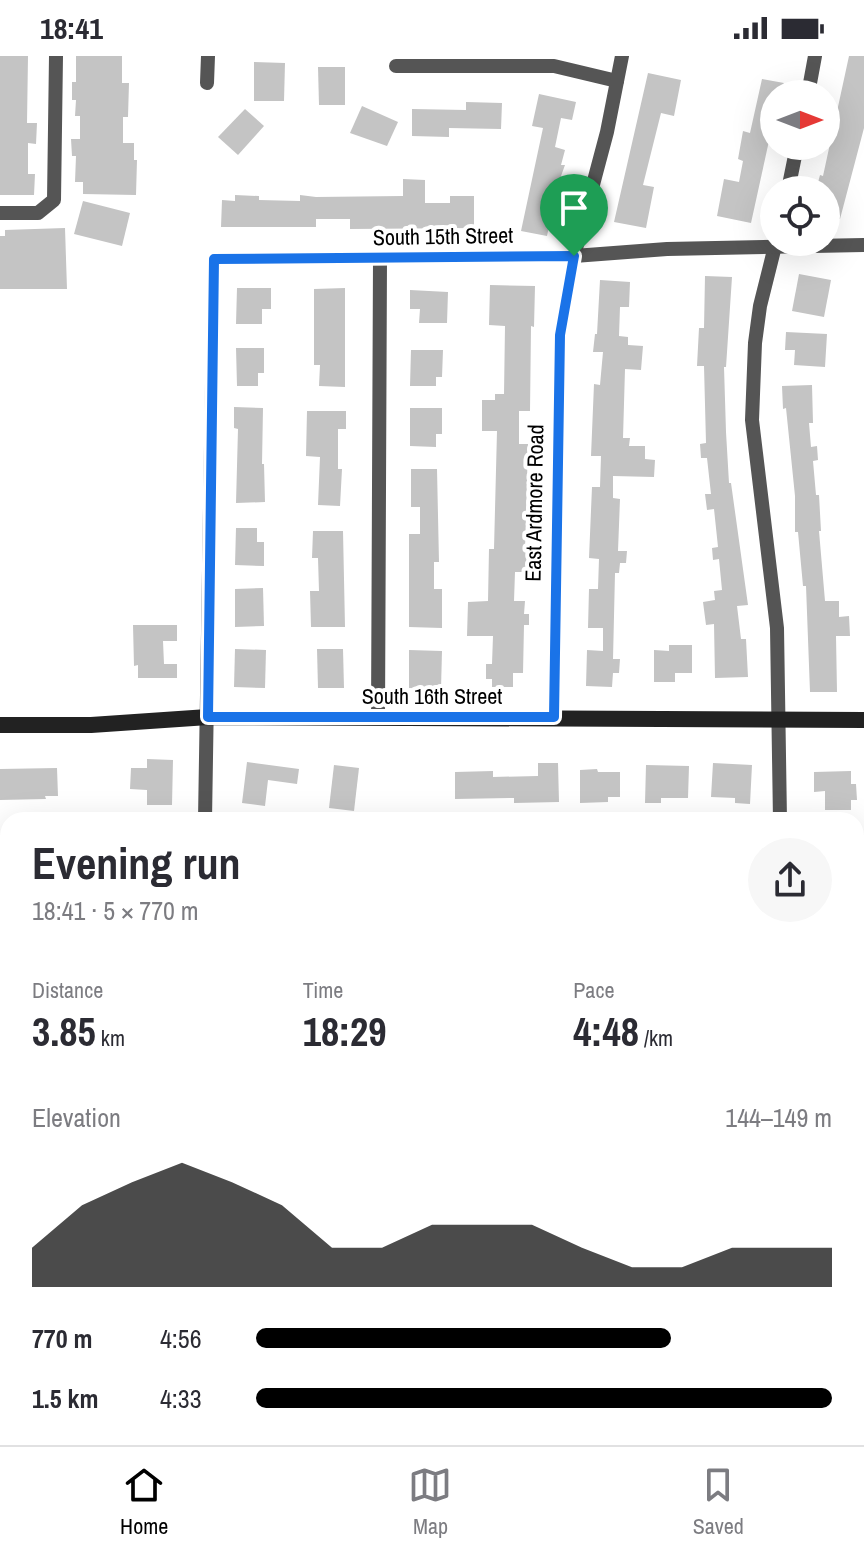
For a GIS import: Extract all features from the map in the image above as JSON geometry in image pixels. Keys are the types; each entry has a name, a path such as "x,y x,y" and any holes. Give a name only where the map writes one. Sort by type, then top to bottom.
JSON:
{"main road":[{"name":"South 16th Street","path":"0,725 91,725 208,717 864,720"}],"street":[{"path":"0,213 38,213 54,200 56,56"},
{"path":"207,83 208,56"},
{"name":"East Ardmore Road","path":"554,717 560,335 574,256 607,132 622,56"},
{"path":"811,80 815,56"},
{"path":"396,66 554,66 617,81"},
{"name":"South 15th Street","path":"208,717 214,259 574,256 760,245"},
{"name":"South 15th Street","path":"840,245 864,245"},
{"path":"773,256 760,306 755,343 752,420 777,628 780,812"},
{"path":"378,718 380,259"},
{"path":"205,812 208,717"}],"building":[{"path":"0,56 28,56 27,123 37,123 36,144 28,143 28,174 35,174 34,195 0,195"},
{"path":"76,56 122,56 122,83 129,83 128,117 123,117 123,143 134,143 136,195 83,194 83,182 75,182 76,156 72,156 71,139 80,139 80,116 75,116 76,100 72,100"},
{"path":"849,56 864,56 864,128 840,219 840,176 823,176 826,160 840,160 840,98"},
{"path":"254,62 285,63 284,101 254,101"},
{"path":"318,67 345,67 345,105 319,105"},
{"path":"648,73 681,80 674,116 661,113 643,185 654,187 646,228 614,222"},
{"path":"760,88 760,160 765,160 751,223 717,216 724,179 739,182 743,161 738,159 743,131 750,133"},
{"path":"539,94 576,102 572,120 561,118 555,147 565,150 561,165 565,165 547,236 521,231 543,128 532,126"},
{"path":"466,102 502,103 501,129 449,128 449,137 412,136 412,109 466,110"},
{"path":"362,106 398,122 387,146 350,133"},
{"path":"245,109 264,126 238,155 218,137"},
{"path":"403,179 425,180 425,203 450,203 450,196 474,196 474,228 350,229 350,219 316,219 316,227 221,227 222,200 235,201 235,195 259,196 259,200 300,201 300,195 403,196"},
{"path":"83,201 130,213 122,246 74,234"},
{"path":"65,228 67,289 0,289 0,236 5,236 5,230"},
{"path":"799,274 831,280 824,317 792,311"},
{"path":"705,276 732,277 724,367 726,432 729,483 748,605 737,606 741,639 746,639 748,677 715,678 714,624 706,625 703,602 715,600 714,591 722,590 719,559 713,560 712,548 718,547 714,509 707,510 705,494 711,494 707,458 701,458 700,444 706,443 704,366 697,366 699,328 704,328"},
{"path":"600,280 630,282 629,307 620,307 619,336 628,337 628,345 643,346 641,370 625,369 623,438 630,438 629,446 645,446 645,459 655,460 654,477 613,476 613,498 620,499 618,551 627,551 626,563 620,563 619,573 615,573 613,659 620,659 619,673 613,673 612,687 586,686 587,650 603,651 603,628 588,628 589,589 598,589 599,559 589,558 592,487 600,487 601,456 591,456 594,384 600,385 603,352 593,352"},
{"path":"490,285 535,286 530,411 519,411 519,444 528,444 526,572 515,572 514,601 525,601 524,614 529,614 529,625 524,625 523,673 513,673 513,687 492,687 492,679 486,679 486,664 492,664 493,636 467,636 468,602 488,601 489,549 494,549 497,431 482,431 482,400 495,400 495,394 504,394 505,326 489,325"},
{"path":"237,288 271,288 271,309 262,309 262,324 236,324"},
{"path":"345,288 345,387 319,386 320,365 314,365 314,289"},
{"path":"410,290 448,292 447,323 419,323 420,309 410,309"},
{"path":"786,332 827,334 825,367 794,365 795,350 785,350"},
{"path":"236,348 264,348 264,373 258,373 258,386 237,386"},
{"path":"411,350 443,350 442,377 436,377 436,386 410,386"},
{"path":"812,385 813,423 809,423 811,447 817,446 818,460 813,461 816,495 819,495 825,601 839,601 839,617 849,616 850,636 836,636 837,692 810,692 806,586 803,586 798,532 795,532 795,496 786,408 783,409 782,386"},
{"path":"234,407 263,408 265,502 236,503 238,429 234,428"},
{"path":"410,408 442,408 442,434 436,434 436,447 410,446"},
{"path":"307,411 346,411 346,429 338,429 338,469 342,469 340,506 318,505 320,457 306,456"},
{"path":"411,469 437,469 439,562 434,562 434,589 442,589 442,628 409,627 409,534 420,534 420,507 411,507"},
{"path":"236,528 257,528 257,542 264,542 264,566 235,565"},
{"path":"313,531 343,531 345,627 311,627 310,591 319,591 318,558 312,558"},
{"path":"263,588 264,626 235,627 235,589"},
{"path":"133,625 177,625 177,641 163,641 164,664 177,664 177,678 138,678 138,665 134,666"},
{"path":"669,645 692,645 692,673 675,673 675,682 654,682 654,650 669,651"},
{"path":"235,649 266,650 265,688 234,687"},
{"path":"317,649 343,649 344,688 318,688"},
{"path":"409,650 442,651 441,689 409,688"},
{"path":"147,759 173,760 172,805 147,805 147,790 130,789 131,768 147,768"},
{"path":"247,762 299,769 297,784 268,780 265,806 242,803"},
{"path":"538,763 558,763 559,802 514,803 514,798 455,799 455,772 493,771 493,777 538,776"},
{"path":"713,763 752,765 750,804 735,803 735,798 711,797"},
{"path":"334,765 359,768 354,811 329,808"},
{"path":"646,765 689,766 688,798 661,798 661,803 645,803"},
{"path":"57,768 58,796 0,800 0,769"},
{"path":"597,769 598,772 620,772 620,797 608,797 608,802 580,803 580,770"},
{"path":"851,771 851,784 856,784 857,800 851,800 851,810 825,810 825,791 814,792 814,772"}],"route":[{"path":"574,256 560,335 554,717 208,717 214,259 574,256"}]}
